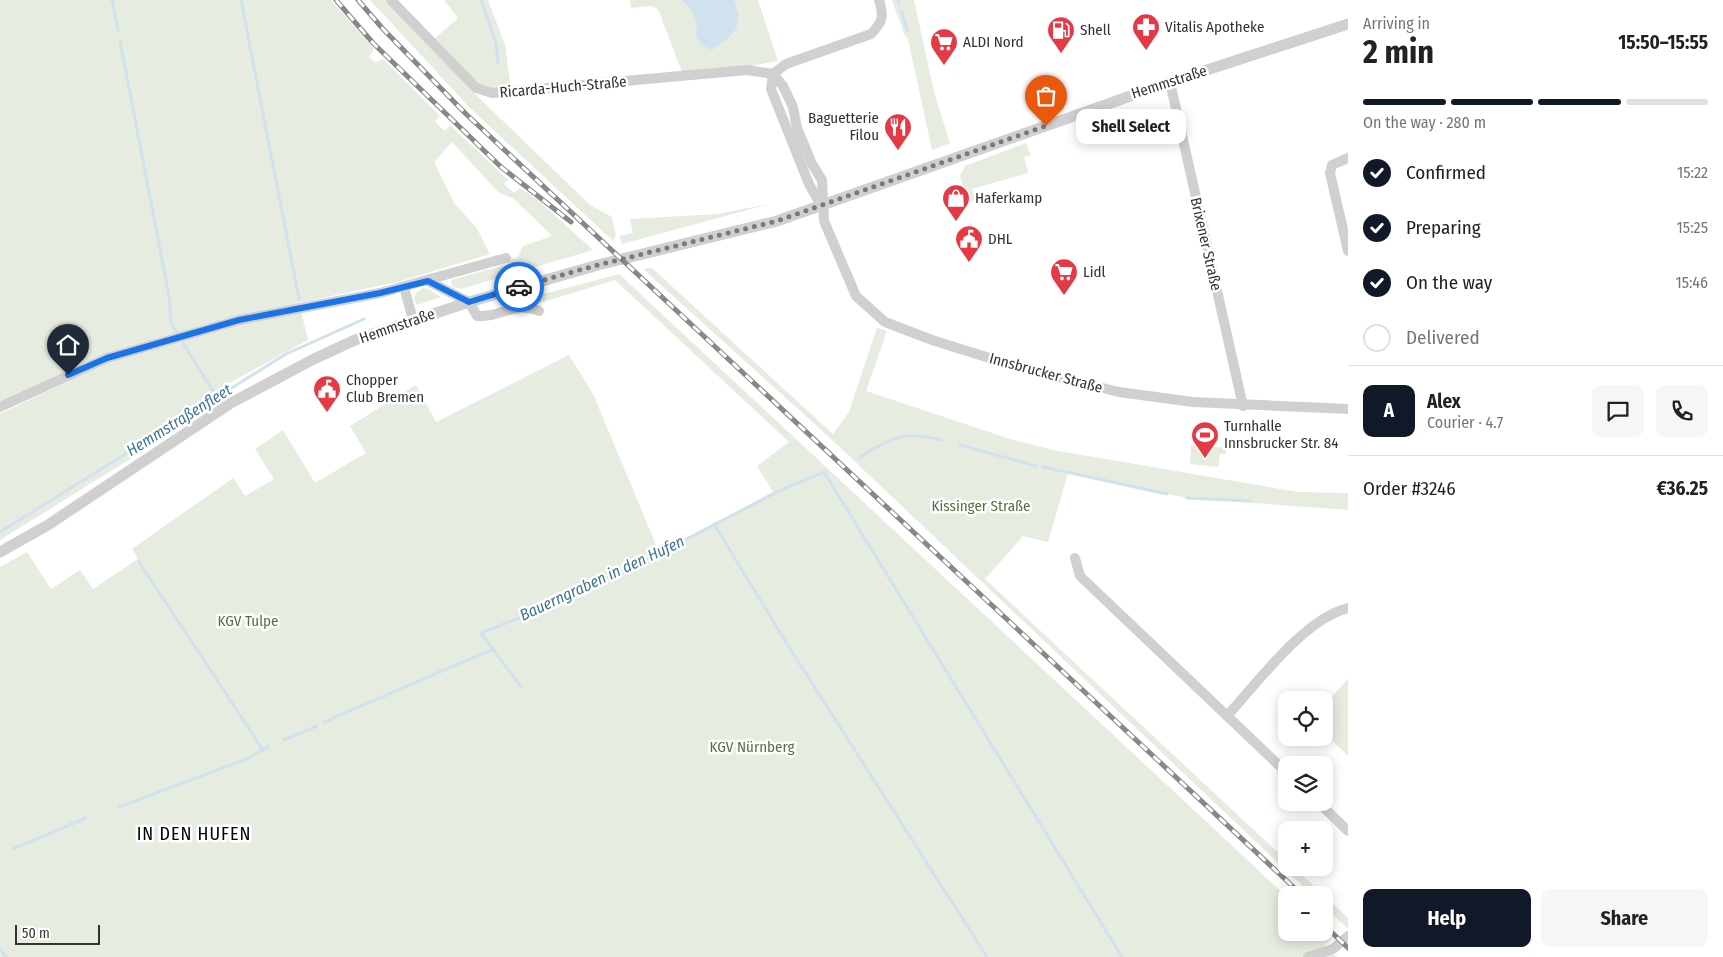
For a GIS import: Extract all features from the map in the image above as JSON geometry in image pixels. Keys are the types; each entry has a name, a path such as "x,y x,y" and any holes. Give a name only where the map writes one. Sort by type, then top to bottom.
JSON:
{"street":[{"name":"Ricarda-Huch-Straße","path":"391,0 476,88 492,93 748,70 773,74"},
{"path":"773,74 786,64 871,34 881,24 884,14 879,0"},
{"name":"Hemmstraße","path":"0,552 48,525 231,403 314,359 355,340 469,302 598,265 777,221 1170,82 1348,24"},
{"name":"Innsbrucker Straße","path":"773,74 783,86 793,107 797,128 812,164 822,180 822,206 826,227 856,296 885,322 932,340 1041,374 1119,392 1193,402 1243,406 1348,409"},
{"name":"Brixener Straße","path":"1170,82 1243,406"},
{"path":"1348,158 1332,164 1330,173 1348,251"},
{"path":"0,407 107,358 239,320 380,293 506,258"},
{"path":"428,281 469,302 477,316 487,317 526,305 538,311"},
{"path":"404,287 413,320"},
{"path":"1076,558 1080,576 1278,764"},
{"path":"1227,716 1320,619 1348,608"},
{"path":"1327,811 1348,831"},
{"path":"1308,957 1333,949 1348,936"}],"green space":[{"path":"0,0 331,0 374,49 369,57 375,63 383,59 440,116 435,122 445,131 450,125 508,180 504,184 514,193 520,188 538,200 593,250 461,289 452,287 451,280 509,264 506,260 518,257 523,246 552,236 514,199 498,192 452,142 434,162 454,203 476,227 490,254 397,282 299,303 308,340 233,381 185,413 162,424 167,436 0,540 0,414 92,370 88,361 0,402"},
{"path":"370,0 385,0 469,88 590,205 612,217 616,235 613,241 470,108"},
{"path":"444,0 488,0 505,45 511,90 484,89 432,41 458,18"},
{"path":"630,0 758,0 778,61 737,68 682,72 658,9 651,6 631,8"},
{"path":"892,0 914,0 934,92 950,143 932,150 908,39 905,36"},
{"path":"1026,143 1031,155 1024,157 1028,173 972,189 975,200 968,202 960,176 965,166"},
{"path":"770,204 622,244 619,236 633,233 630,219 716,214"},
{"name":"Kissinger Straße","path":"652,268 833,434 849,412 877,328 887,331 866,391 1010,439 1053,450 1298,492 1348,493 1348,510 1187,498 1068,473 1048,542 1023,536 985,579 1278,853 1278,863 829,437 643,269"},
{"name":"KGV Nürnberg","path":"619,274 1278,889 1278,941 1330,941 1324,946 1337,957 0,957 0,567 27,552 51,589 80,570 93,589 138,559 132,549 233,478 245,496 274,479 255,449 283,430 315,483 366,453 350,426 416,385 436,422 569,355 593,394 659,552 773,492 757,466 789,442 615,280 536,304 525,301 528,298"},
{"path":"423,288 429,289 441,297 417,305 414,299 416,293"},
{"name":"Turnhalle Innsbrucker Str. 84","path":"1191,445 1226,448 1226,454 1220,454 1218,467 1190,464"},
{"path":"1348,679 1348,756 1333,742 1333,695"},
{"path":"1292,876 1303,876 1314,886 1303,886"},
{"path":"1333,904 1348,918 1348,929 1333,915"}],"water":[{"path":"682,0 734,0 739,15 736,29 725,41 712,50 702,45 696,36 696,20"}],"waterway":[{"path":"112,0 118,31"},
{"path":"241,0 299,299"},
{"path":"481,0 496,43 498,62"},
{"path":"898,0 899,4"},
{"path":"902,12 907,31"},
{"path":"120,41 169,296 171,323 177,333"},
{"name":"Hemmstraßenfleet","path":"0,532 286,354 364,319"},
{"path":"183,343 216,396"},
{"name":"Bauerngraben in den Hufen","path":"859,458 879,445 907,436 941,440"},
{"name":"Bauerngraben in den Hufen","path":"960,445 1036,466"},
{"name":"Bauerngraben in den Hufen","path":"1043,467 1167,494"},
{"path":"824,472 1122,957"},
{"name":"Bauerngraben in den Hufen","path":"521,687 481,633 553,605 558,600 660,553 783,489 824,472"},
{"name":"Bauerngraben in den Hufen","path":"1187,498 1250,501"},
{"path":"714,524 787,644 987,957"},
{"path":"139,562 263,750"},
{"name":"Bauerngraben in den Hufen","path":"324,722 493,649"},
{"name":"Bauerngraben in den Hufen","path":"284,740 317,726"},
{"name":"Bauerngraben in den Hufen","path":"119,807 249,758 268,747"},
{"name":"Bauerngraben in den Hufen","path":"13,849 86,818"},
{"path":"0,949 6,957"}],"railway":[{"path":"336,0 373,43 501,167 571,222"},
{"path":"358,0 383,29 466,114 1292,886"},
{"path":"1333,934 1348,948"}],"way so far":[{"path":"519,287 598,265 777,221 1046,126"}],"place":[{"name":"Vitalis Apotheke","path":"1146,51"},
{"name":"Shell","path":"1061,54"},
{"name":"ALDI Nord","path":"944,66"},
{"name":"Shell Select","path":"1046,126"},
{"name":"Baguetterie Filou","path":"898,151"},
{"name":"Haferkamp","path":"956,222"},
{"name":"DHL","path":"969,263"},
{"name":"Lidl","path":"1064,296"},
{"name":"Chopper Club Bremen","path":"327,413"},
{"name":"Turnhalle Innsbrucker Str. 84","path":"1205,459"}],"district":[{"name":"IN DEN HUFEN","path":"194,834"}],"route":[{"path":"68,375 107,358 239,320 380,293 428,281 469,302 519,287"}],"park label":[{"name":"KGV Tulpe","path":"248,621"}]}
